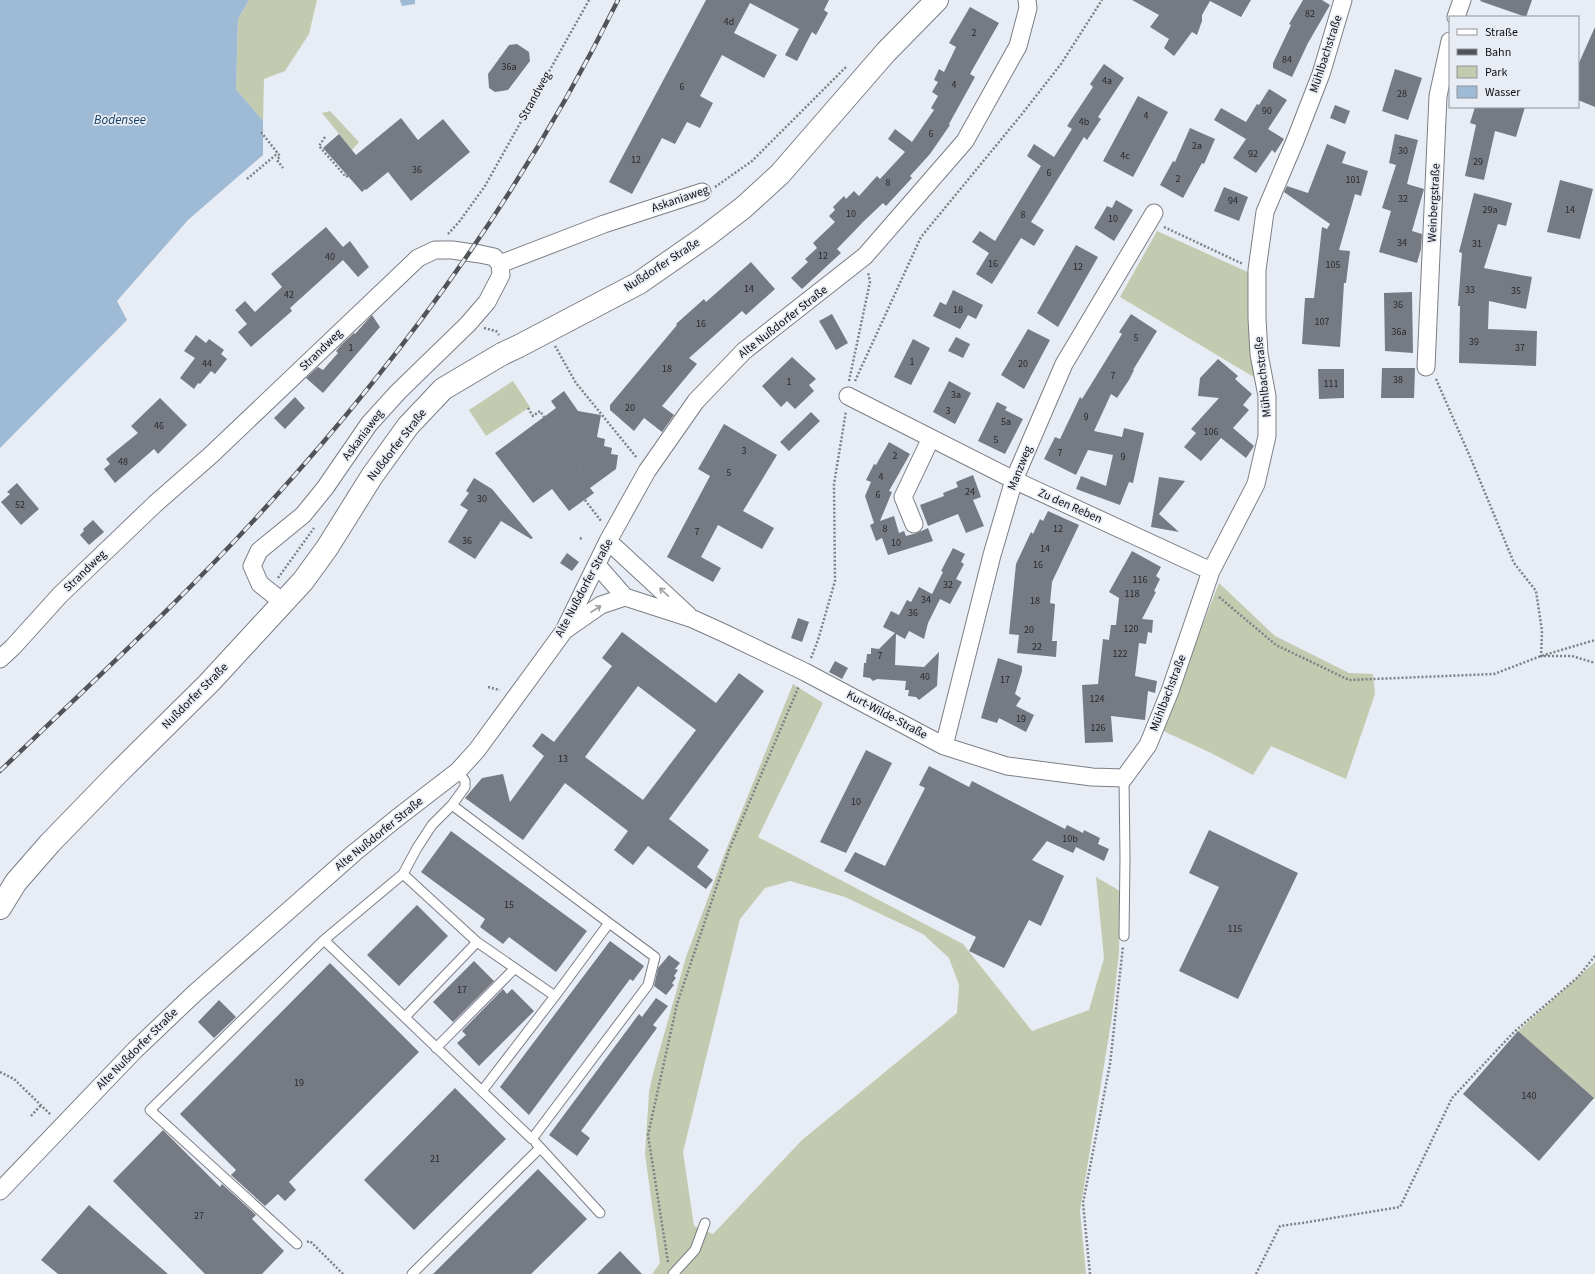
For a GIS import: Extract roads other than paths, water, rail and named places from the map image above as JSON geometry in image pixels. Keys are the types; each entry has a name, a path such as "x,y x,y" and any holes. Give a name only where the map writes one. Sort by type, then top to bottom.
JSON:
{"street":[{"name":"Nußdorfer Straße","path":"0,908 16,882 50,843 209,683 303,581 327,548 372,476 408,426 443,389 511,350 639,283 705,237 744,207 780,174 886,52 937,0"},
{"name":"Alte Nußdorfer Straße","path":"0,1191 62,1125 195,993 360,848 458,771 477,750 564,631 611,536 647,471 696,400 744,351 865,256 965,140 1018,46 1028,8 1027,0"},
{"name":"Mühlbachstraße","path":"1124,778 1148,745 1170,691 1208,578 1256,484 1268,436 1267,396 1259,354 1257,318 1257,270 1265,212 1296,141 1321,74 1343,0"},
{"path":"1456,16 1462,0"},
{"name":"Weinbergstraße","path":"1426,367 1438,96 1449,46"},
{"name":"Askaniaweg","path":"284,602 260,584 252,566 259,551 303,515 325,488 369,424 398,392 468,324 487,302 501,275 500,264 604,224 702,192"},
{"name":"Manzweg","path":"944,746 992,555 1014,480 1064,364 1152,216"},
{"name":"Strandweg","path":"0,659 13,647 60,595 155,504 211,455 418,258 435,250 452,250 480,254 494,258 500,264"},
{"name":"Zu den Reben","path":"848,396 1208,578"},
{"path":"914,524 903,497 931,438"},
{"name":"Kurt-Wilde-Straße","path":"611,536 693,619"},
{"path":"564,631 601,605 625,597 597,564"},
{"name":"Kurt-Wilde-Straße","path":"625,597 693,619 805,672 944,746 1007,766 1092,777 1124,778"}],"lane":[{"path":"296,1244 150,1110 324,940 403,874 432,825 452,806 465,787 465,780 458,771"},
{"path":"1124,778 1124,936"},
{"path":"452,806 655,957 648,984 532,1139"},
{"path":"403,874 477,942 555,996"},
{"path":"482,1091 609,923"},
{"path":"324,940 532,1139 600,1213"},
{"path":"405,1017 477,942"},
{"path":"436,1048 514,969"},
{"path":"412,1274 540,1148"},
{"path":"671,1270 695,1250 705,1223"}],"water":[{"name":"Bodensee","path":"0,0 249,0 238,19 236,89 263,121 263,155 188,220 117,301 127,320 0,448"},
{"path":"400,0 415,0 415,4 402,6"}],"railway":[{"path":"0,771 202,575 266,507 367,390 460,266 503,202 544,136 582,69 618,0"}]}
